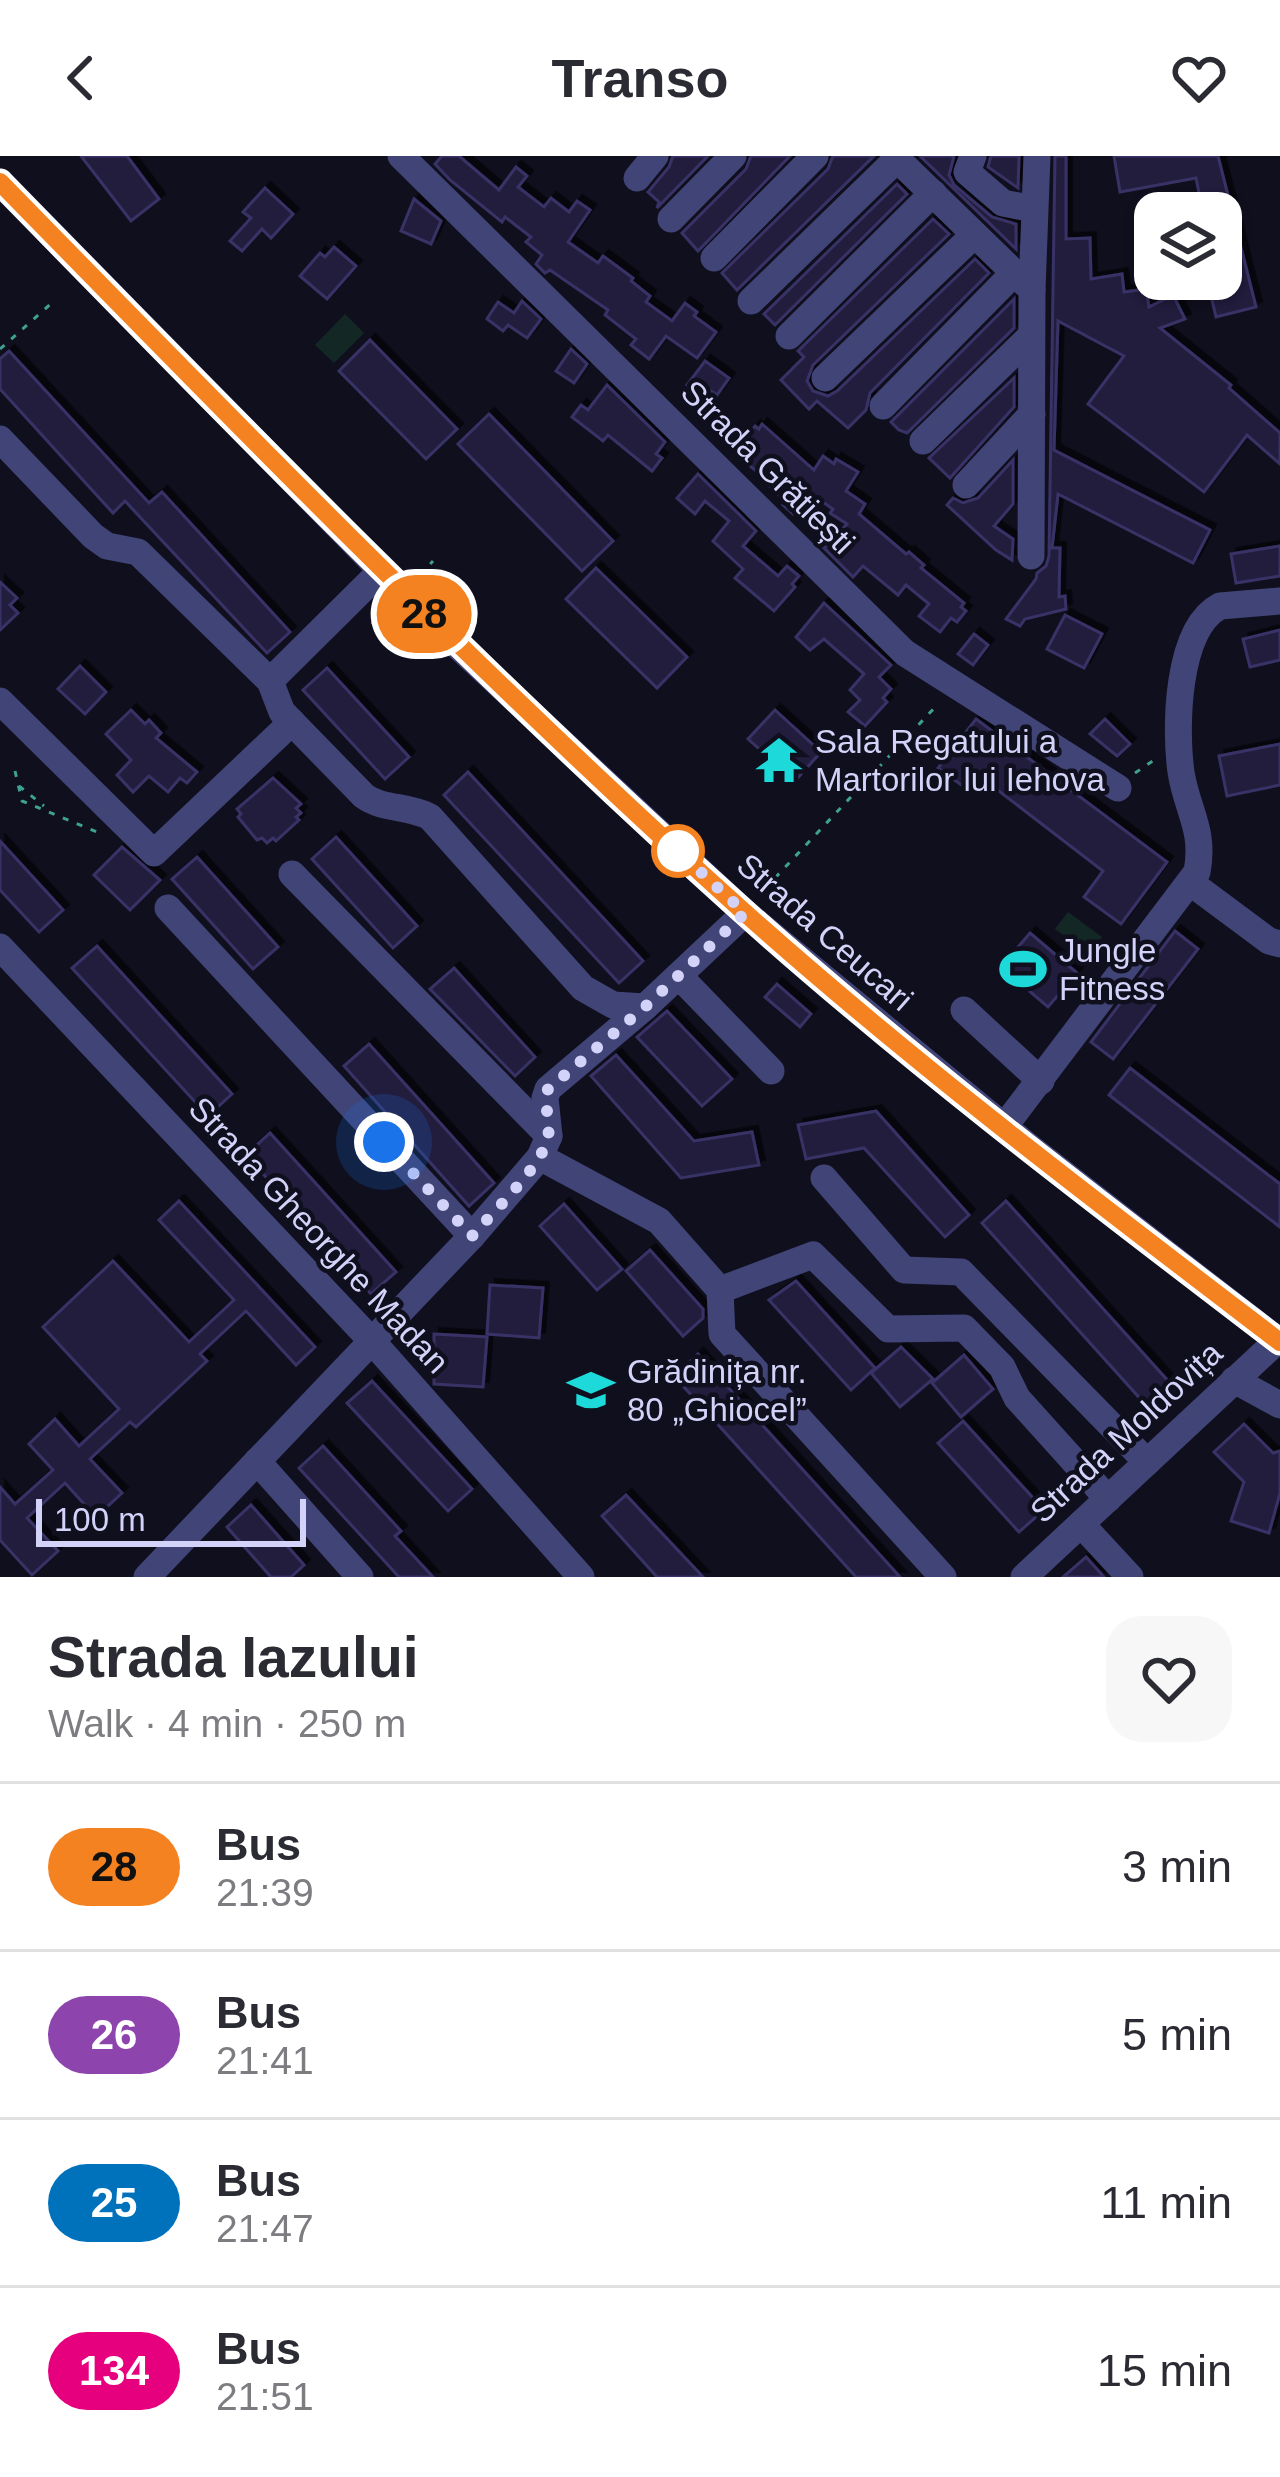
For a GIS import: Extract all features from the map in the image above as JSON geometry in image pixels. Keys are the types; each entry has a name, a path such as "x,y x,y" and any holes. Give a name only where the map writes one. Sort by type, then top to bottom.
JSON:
{"street":[{"name":"Strada Grătiești","path":"401,156 904,653 1118,788"},
{"path":"671,219 733,156"},
{"path":"714,258 815,156"},
{"path":"973,156 967,172 1003,203 1034,209"},
{"path":"1031,556 1032,414 1023,282 1037,156"},
{"path":"751,301 896,158 1023,282"},
{"name":"Strada Ceucari","path":"0,182 381,571 745,913 1004,1126 1279,1341"},
{"path":"789,336 933,193"},
{"path":"825,378 974,235"},
{"path":"884,406 1023,282"},
{"path":"923,441 1029,338"},
{"path":"966,485 1032,414"},
{"path":"0,440 93,536 107,546 138,552 270,681 282,712 371,801 418,810 430,817 583,988 614,1005 645,1007"},
{"path":"270,681 381,571"},
{"path":"1004,1126 1197,872 1201,839 1182,778 1179,745 1187,656 1211,610 1280,601"},
{"path":"0,701 154,853 292,722"},
{"path":"292,874 544,1146 659,1222 720,1290 722,1334 944,1577"},
{"path":"1191,883 1269,941 1280,944"},
{"path":"168,908 472,1236"},
{"path":"147,1577 472,1236 544,1146 548,1089 745,913"},
{"name":"Strada Gheorghe Madan","path":"0,947 371,1340 581,1577"},
{"path":"679,976 771,1071"},
{"path":"964,1010 1041,1081"},
{"path":"824,1178 904,1270 961,1272 1147,1462"},
{"path":"720,1290 813,1255 888,1329 964,1328 1002,1367 1017,1398 1108,1499"},
{"name":"Strada Moldovița","path":"1024,1577 1279,1341"},
{"path":"1234,1380 1280,1405"},
{"path":"257,1460 359,1577"},
{"path":"1081,1524 1130,1577"}],"path":[{"path":"0,349 54,302"},
{"path":"419,576 433,561"},
{"path":"372,624 387,608"},
{"path":"775,878 956,685"},
{"path":"15,771 22,801 101,833"},
{"path":"18,785 46,810"}],"green space":[{"path":"345,314 364,333 334,363 315,345"},
{"path":"1068,912 1102,937 1089,954 1055,929"}],"building":[{"path":"81,156 127,156 159,199 131,221"},
{"path":"442,156 459,156 499,190 516,167 527,176 518,187 544,207 551,198 569,212 577,201 590,210 568,242 598,263 603,256 633,278 650,296 646,302 672,321 685,303 716,332 697,358 666,336 649,359 631,345 636,339 605,315 608,310 536,264 542,255 526,242 531,237 505,217 502,222 450,180 435,164"},
{"path":"673,156 708,156 657,208 659,202 648,192"},
{"path":"751,156 790,156 698,251 682,233 746,169"},
{"path":"833,156 874,156 737,290 722,273 828,169"},
{"path":"920,156 954,156 949,175 954,185 992,217 1016,224 1016,249"},
{"path":"991,156 1019,156 1018,188 988,167"},
{"path":"1055,156 1066,156 1066,239 1090,238 1091,279 1122,274 1124,292 1134,291 1134,300 1148,300 1149,307 1176,300 1185,319 1160,328 1231,385 1280,433 1280,464 1247,435 1204,492 1088,404 1124,356 1058,321 1054,450 1210,530 1193,563 1058,494 1052,548 1060,548 1059,597 1065,596 1066,609 1025,619 1020,626 1006,619 1049,556"},
{"path":"1114,156 1218,156 1227,192 1199,192 1196,178 1120,192"},
{"path":"897,184 907,194 775,325 764,314"},
{"path":"265,188 293,214 271,238 262,229 242,251 230,241 251,218 243,212"},
{"path":"414,199 441,221 431,244 401,231"},
{"path":"933,219 949,234 813,365 807,381 813,391 828,396 837,391 975,259 989,273 870,393 866,410 848,428 817,401 809,409 781,380 804,357 798,351"},
{"path":"334,247 356,266 327,299 300,276 320,253 325,257"},
{"path":"1242,251 1256,307 1216,317 1212,300 1242,300"},
{"path":"1014,299 1014,328 907,433 899,430 891,422"},
{"path":"522,301 541,319 527,338 508,325 503,331 487,319 498,302 514,313"},
{"path":"370,340 457,429 426,459 339,371"},
{"path":"571,349 587,364 574,383 556,371"},
{"path":"9,351 149,503 162,492 290,632 267,653 125,501 113,513 0,389 0,359"},
{"path":"705,361 729,378 717,395 708,389 702,397 687,385"},
{"path":"1014,378 1014,407 950,478 929,458"},
{"path":"607,385 665,442 656,454 662,458 652,471 608,435 603,441 572,417 581,405 588,410"},
{"path":"489,414 613,541 582,571 458,444"},
{"path":"762,424 814,470 823,456 858,472 846,491 865,504 859,514 964,603 961,607 966,611 957,622 951,618 940,632 919,616 929,604 906,585 898,595 863,566 853,577 824,548 847,524 811,494 793,514 764,477 741,459 745,454 738,449 755,426 759,429"},
{"path":"1013,460 1013,504 994,526 1013,539 1012,560 947,505 953,498 963,503 978,498"},
{"path":"698,474 756,531 743,546 778,576 787,566 799,576 774,611 735,578 743,569 713,541 729,521 705,501 695,514 677,498"},
{"path":"1280,546 1280,576 1236,583 1231,554"},
{"path":"596,568 687,657 657,688 566,599"},
{"path":"0,582 17,598 10,605 18,613 0,630"},
{"path":"824,603 891,665 879,677 891,689 883,698 887,702 865,726 848,712 860,700 850,690 864,674 824,639 810,650 796,637"},
{"path":"1065,615 1102,634 1084,668 1047,649"},
{"path":"1280,630 1280,660 1250,667 1243,639"},
{"path":"974,634 988,645 973,665 958,654"},
{"path":"80,666 106,692 85,714 58,689"},
{"path":"327,668 409,757 385,779 303,690"},
{"path":"131,710 145,724 149,720 161,733 156,738 197,772 187,783 180,778 168,792 149,776 133,792 117,775 131,760 106,734"},
{"path":"775,710 821,752 795,781 748,739"},
{"path":"976,719 1167,862 1121,924 1084,897 1103,871 982,778 971,792 938,768"},
{"path":"1105,719 1130,744 1117,756 1090,734"},
{"path":"1280,744 1280,785 1227,796 1219,756"},
{"path":"468,772 643,961 619,983 444,795"},
{"path":"273,778 301,804 296,808 301,813 276,841 267,843 257,840 237,809"},
{"path":"336,837 417,926 393,948 312,859"},
{"path":"0,841 63,910 39,932 0,890"},
{"path":"122,847 160,880 130,910 94,875"},
{"path":"197,857 278,947 253,969 172,879"},
{"path":"1175,931 1198,949 1113,1059 1091,1042"},
{"path":"1030,933 1077,973 1048,1007 1001,967"},
{"path":"97,946 232,1094 208,1116 72,968"},
{"path":"454,968 535,1057 515,1076 430,989"},
{"path":"777,984 811,1014 800,1027 765,997"},
{"path":"667,1011 732,1079 702,1106 637,1037"},
{"path":"369,1044 494,1183 469,1206 344,1066"},
{"path":"616,1055 694,1141 752,1132 759,1165 681,1178 591,1076"},
{"path":"1130,1068 1280,1184 1280,1227 1109,1095"},
{"path":"876,1111 969,1215 945,1237 864,1148 806,1159 798,1125"},
{"path":"270,1133 396,1272 371,1294 246,1155"},
{"path":"179,1201 315,1347 296,1365 246,1311 200,1354 207,1361 136,1427 130,1422 90,1459 122,1493 96,1517 65,1483 27,1518 58,1551 32,1575 0,1540 0,1487 15,1504 53,1470 29,1444 55,1419 79,1446 119,1409 43,1327 113,1261 189,1342 234,1300 159,1220"},
{"path":"1006,1201 1178,1392 1154,1414 982,1223"},
{"path":"564,1204 622,1269 597,1290 540,1226"},
{"path":"650,1250 703,1309 703,1318 683,1336 626,1271"},
{"path":"796,1281 875,1368 851,1390 769,1300"},
{"path":"490,1285 543,1288 539,1338 487,1334"},
{"path":"434,1334 487,1337 483,1387 434,1384"},
{"path":"901,1347 933,1379 900,1407 871,1373"},
{"path":"698,1354 900,1577 856,1577 674,1376"},
{"path":"964,1355 993,1389 961,1417 932,1383"},
{"path":"372,1381 472,1489 448,1511 347,1403"},
{"path":"963,1421 1044,1510 1019,1532 938,1443"},
{"path":"1244,1424 1273,1453 1280,1451 1280,1493 1269,1533 1231,1521 1244,1482 1214,1452"},
{"path":"323,1446 401,1531 395,1536 433,1577 399,1577 299,1468"},
{"path":"626,1495 703,1577 657,1577 602,1516"},
{"path":"251,1505 304,1565 291,1577 271,1577 227,1527"},
{"path":"1086,1557 1104,1577 1063,1577"}],"bus line":[{"name":"28","path":"0,182 429,619 745,913 1029,1147 1280,1342"}],"place":[{"name":"Sala Regatului a Martorilor lui Iehova","path":"779,760"},
{"name":"Jungle Fitness","path":"1023,969"},
{"name":"Grădinița nr. 80 „Ghiocel”","path":"591,1390"}],"route":[{"path":"384,1142 472,1236 540,1156 549,1136 548,1089 745,913 674,847 678,851"}]}
